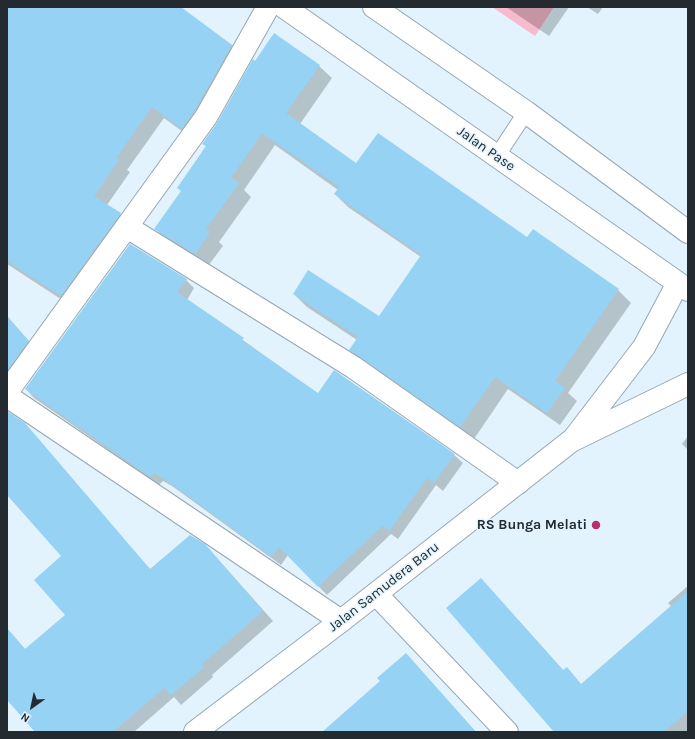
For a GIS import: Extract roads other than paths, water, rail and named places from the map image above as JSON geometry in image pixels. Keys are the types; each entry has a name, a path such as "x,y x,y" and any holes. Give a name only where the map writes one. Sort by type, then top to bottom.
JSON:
{"street":[{"path":"7,392 206,117 268,7"},
{"name":"Jalan Pase","path":"284,7 683,287"},
{"path":"374,7 526,112 688,232"},
{"path":"127,227 353,366 518,483"},
{"name":"Jalan Samudera Baru","path":"572,441 644,347 683,287"},
{"name":"Jalan Samudera Baru","path":"195,732 376,594 572,441 688,384"},
{"path":"7,396 341,621"},
{"path":"376,594 507,732"}],"lane":[{"path":"497,156 526,112"}],"place":[{"name":"RS Bunga Melati","path":"596,525"}]}
